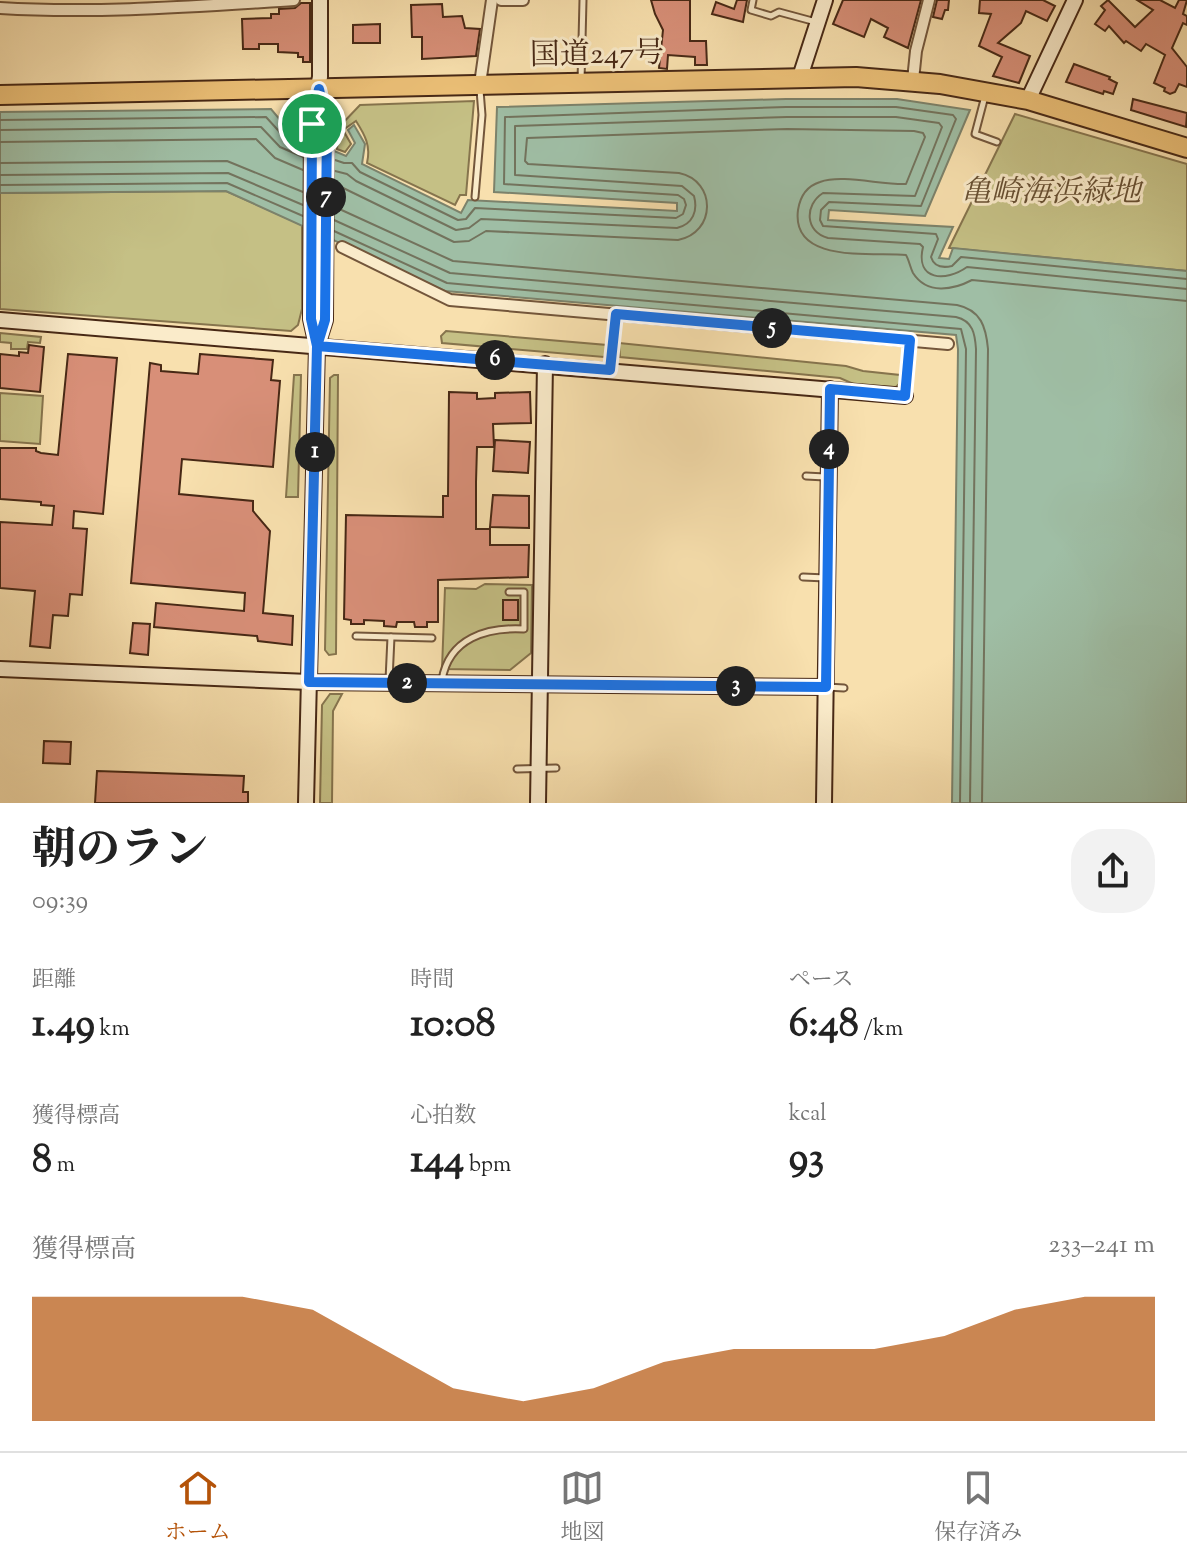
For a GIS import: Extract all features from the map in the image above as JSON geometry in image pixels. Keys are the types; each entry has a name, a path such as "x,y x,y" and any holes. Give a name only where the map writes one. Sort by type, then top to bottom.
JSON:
{"highway":[{"name":"国道247号","path":"0,95 800,77 913,80 1028,100 1187,148"}],"street":[{"path":"0,8 38,10 294,0"},
{"path":"317,346 325,320 319,124 320,0"},
{"path":"480,84 492,0"},
{"path":"503,0 523,0"},
{"path":"800,77 825,0"},
{"path":"913,80 916,51 929,0"},
{"path":"1028,100 1075,0"},
{"path":"306,803 317,346 311,319 311,236 319,124"},
{"path":"342,247 450,300 948,344"},
{"path":"610,370 616,314"},
{"path":"0,320 905,396 910,340"},
{"path":"538,803 545,364"},
{"path":"824,803 830,389"},
{"path":"0,669 309,682 826,687"}],"lane":[{"path":"581,82 583,0"},
{"path":"753,0 751,10 771,16 779,12 817,22"},
{"path":"475,197 482,115 480,84"},
{"path":"987,91 975,134 997,142"},
{"path":"806,476 829,478"},
{"path":"803,577 827,578"},
{"path":"442,683 449,661 474,636 497,628 524,629 524,592 509,592"},
{"path":"356,636 432,638"},
{"path":"389,683 391,637"},
{"path":"826,687 844,688"},
{"path":"517,769 556,768"}],"green space":[{"path":"474,101 466,195 460,195 455,205 367,163 366,141 356,121 343,130 351,144 345,152 337,149 339,127 360,105"},
{"name":"亀崎海浜緑地","path":"1015,114 1187,164 1187,271 949,248"},
{"path":"226,191 302,225 302,309 298,325 291,331 0,309 0,193"},
{"path":"446,331 607,345 608,351 604,357 442,343 441,336"},
{"path":"0,333 41,337 40,343 28,342 27,349 11,349 11,343 0,342"},
{"path":"619,343 846,366 900,375 901,382 896,387 858,386 840,378 620,357"},
{"path":"294,375 301,375 298,497 286,497"},
{"path":"338,375 336,654 329,655 325,650 330,378"},
{"path":"0,393 43,396 40,444 0,441"},
{"path":"485,584 532,585 531,653 510,670 442,669 445,588 476,589"},
{"path":"330,694 342,694 333,711 332,803 320,803 322,705"}],"water":[{"path":"897,99 970,110 925,216 829,210 828,220 953,227 939,258 949,259 953,248 1187,271 1187,803 952,803 956,335 445,291 226,191 0,193 0,112 271,109 291,133 346,156 355,143 348,130 354,125 365,144 362,164 461,213 468,200 677,211 677,203 494,192 497,107"}],"building":[{"path":"651,0 690,0 690,41 706,41 707,65 695,65 695,57 668,55 667,69 659,68 663,30"},
{"path":"737,0 747,0 743,22 712,14 716,2 734,9"},
{"path":"843,0 921,0 908,48 884,37 888,28 871,19 864,37 833,24"},
{"path":"937,0 949,0 948,10 945,10 942,19 933,17"},
{"path":"980,0 1043,0 1055,6 1047,21 1026,11 1021,23 998,43 1030,56 1019,83 993,76 1002,57 979,46 991,14 979,13"},
{"path":"1108,0 1135,27 1153,10 1137,0 1160,0 1175,8 1179,0 1187,0 1183,14 1187,16 1187,25 1183,23 1172,48 1187,67 1187,87 1179,84 1175,92 1170,94 1164,91 1165,88 1154,83 1165,55 1146,44 1141,51 1126,41 1124,43 1109,26 1105,31 1095,24 1105,10 1101,6"},
{"path":"301,3 310,3 310,62 303,62 303,57 298,57 298,53 278,52 278,44 259,44 259,49 243,49 242,19 271,18 271,14 279,14 279,9 295,8"},
{"path":"442,4 443,17 462,16 465,28 480,29 476,56 422,59 422,37 412,37 411,5"},
{"path":"380,24 380,43 353,43 353,25"},
{"path":"1074,64 1110,77 1117,83 1113,94 1104,91 1103,94 1066,82"},
{"path":"1133,99 1187,113 1186,127 1131,110"},
{"path":"29,345 44,347 40,392 0,388 0,354 19,356 19,352 28,353"},
{"path":"68,354 117,358 103,514 74,511 73,528 87,529 82,595 70,594 68,616 53,615 50,648 30,646 35,591 0,588 0,522 52,525 54,506 0,499 0,448 36,448 41,453 58,455"},
{"path":"200,354 273,360 271,380 280,381 273,467 182,459 179,494 253,501 253,511 270,531 263,613 293,616 292,645 258,641 257,636 154,627 156,603 244,611 245,593 131,583 150,363 161,365 161,371 198,374"},
{"path":"449,392 477,393 477,399 495,398 495,393 530,392 531,423 493,424 494,447 477,447 476,482 476,529 490,529 490,545 529,545 528,577 438,580 438,622 427,622 427,627 415,627 414,622 397,622 396,627 384,626 384,621 364,620 364,624 351,624 351,620 344,619 346,515 443,517 443,496 448,496"},
{"path":"495,440 530,442 528,473 493,471"},
{"path":"493,495 529,496 529,528 490,527"},
{"path":"503,600 518,600 518,620 503,620"},
{"path":"133,623 150,624 148,655 130,653"},
{"path":"44,741 71,742 70,764 43,763"},
{"path":"97,771 244,776 243,792 248,792 248,803 95,803"}],"route":[{"path":"312,124 311,319 317,346 309,682 826,687 830,389 905,396 910,340 616,314 610,370 317,346 325,320 327,124 319,89 312,124"}]}
